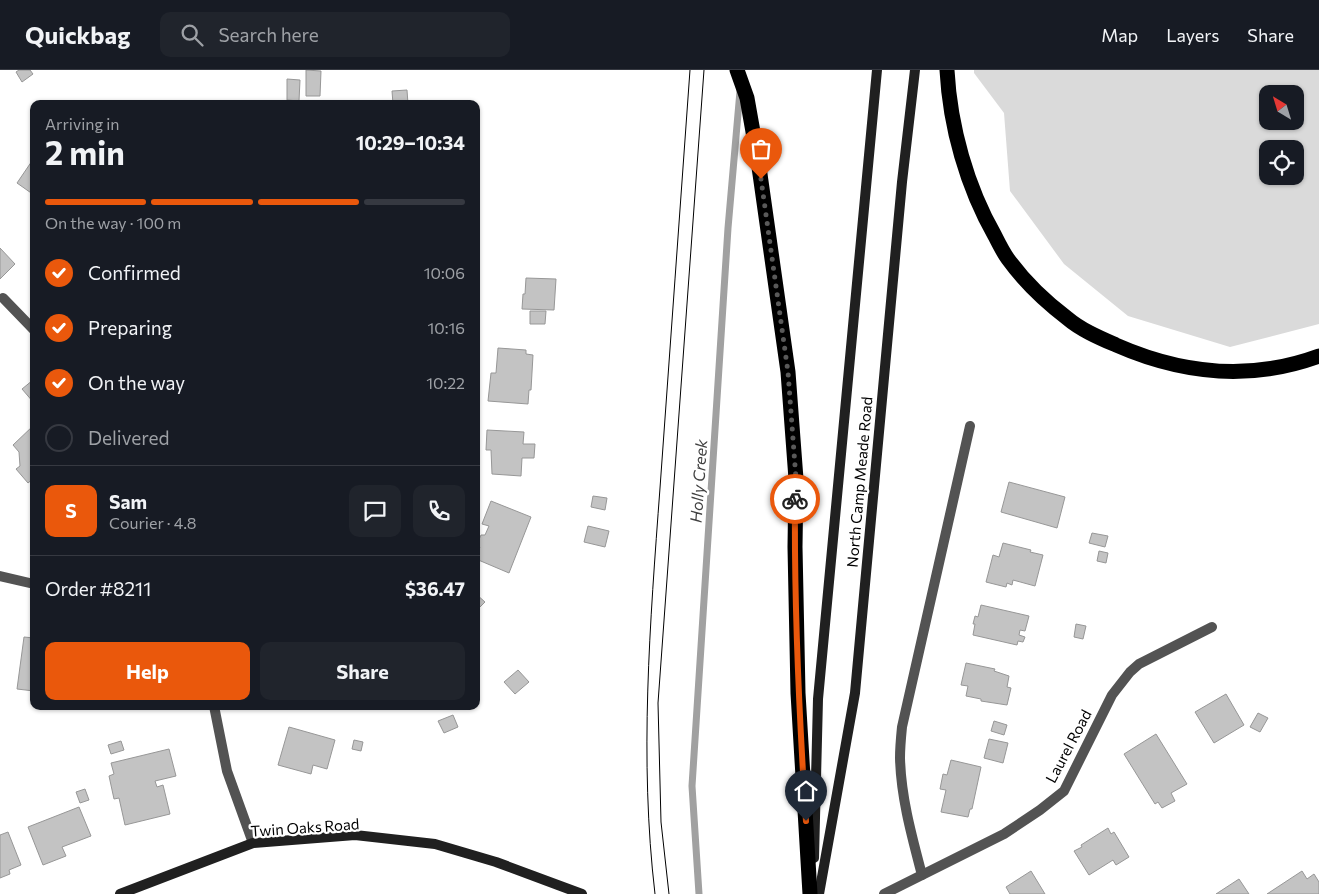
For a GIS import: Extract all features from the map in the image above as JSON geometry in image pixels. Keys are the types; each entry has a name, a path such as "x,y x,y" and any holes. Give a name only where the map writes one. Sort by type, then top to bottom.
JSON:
{"highway":[{"path":"737,70 747,98 758,160 788,372 796,479 794,547 798,693 812,894"},
{"path":"947,70 948,87 957,135 968,178 985,218 1008,258 1037,291 1068,319 1100,338 1137,355 1174,365 1216,372 1265,370 1319,356"}],"main road":[{"name":"North Camp Meade Road","path":"812,894 818,699 877,70"},
{"name":"North Camp Meade Road","path":"819,894 854,693 902,192 916,70"},
{"name":"Twin Oaks Road","path":"120,894 253,843 355,835 435,844 496,862 582,894"}],"street":[{"path":"3,298 30,326"},
{"path":"922,875 909,826 903,786 900,758 902,727 970,426"},
{"path":"0,576 30,583"},
{"name":"Laurel Road","path":"884,894 1004,834 1064,791 1112,695 1130,672 1139,664 1212,627"},
{"path":"215,710 227,771 253,843"}],"shaded area":[{"path":"974,70 1319,70 1319,324 1230,347 1128,316 1064,264 1010,191 1004,113 974,73"}],"building":[{"path":"19,70 30,70 33,74 22,82 16,72"},
{"path":"306,70 321,71 320,96 306,96"},
{"path":"287,79 300,80 299,100 287,100"},
{"path":"407,90 408,100 393,100 392,91"},
{"path":"30,164 30,192 17,183"},
{"path":"0,248 15,264 0,279"},
{"path":"526,278 556,279 554,310 522,309"},
{"path":"530,311 546,311 545,324 530,324"},
{"path":"498,348 526,350 526,354 533,355 531,390 529,390 528,404 488,401 491,373 496,373"},
{"path":"30,382 30,398 22,389"},
{"path":"30,429 30,481 28,483 16,469 20,466 19,452 13,445"},
{"path":"487,430 524,432 523,444 535,444 534,458 522,458 521,476 492,474 491,450 486,450"},
{"path":"1009,482 1065,497 1057,528 1001,512"},
{"path":"593,496 607,498 605,510 591,507"},
{"path":"491,501 531,517 509,573 480,561 480,537 481,535 485,535 489,526 482,524"},
{"path":"588,526 609,531 605,547 584,542"},
{"path":"1092,533 1108,536 1105,547 1089,543"},
{"path":"1003,543 1043,555 1035,586 1013,580 1012,585 1007,583 1006,587 986,582 993,555 999,557"},
{"path":"1099,551 1108,553 1106,563 1097,561"},
{"path":"480,598 485,602 480,607"},
{"path":"981,605 1029,616 1025,631 1020,630 1019,635 1025,637 1023,642 1018,641 1017,645 973,635 975,616 978,617"},
{"path":"1076,624 1086,626 1083,639 1074,637"},
{"path":"24,637 30,638 30,691 17,689"},
{"path":"966,663 995,669 994,671 1009,676 1007,687 1011,688 1007,705 981,701 981,699 966,696 968,686 961,685"},
{"path":"518,670 529,682 515,694 504,682"},
{"path":"1226,694 1244,725 1214,743 1195,712"},
{"path":"1258,713 1268,718 1260,732 1250,727"},
{"path":"453,715 458,727 444,733 438,721"},
{"path":"994,721 1007,725 1004,735 991,731"},
{"path":"289,727 335,740 327,769 313,765 311,774 278,765"},
{"path":"1156,734 1187,784 1171,793 1175,801 1162,808 1158,802 1155,804 1124,754"},
{"path":"989,739 1008,743 1003,763 984,758"},
{"path":"354,740 363,742 361,751 352,749"},
{"path":"121,741 124,750 111,754 108,745"},
{"path":"169,749 176,776 155,781 157,787 163,785 170,814 125,825 119,798 114,799 109,776 114,774 111,763"},
{"path":"951,760 981,767 972,809 970,809 968,817 941,812 946,790 940,789 943,774 947,775"},
{"path":"85,789 89,800 80,803 76,792"},
{"path":"79,807 91,836 62,847 66,856 43,865 28,827"},
{"path":"1108,828 1111,834 1114,832 1129,857 1116,865 1113,860 1089,875 1074,851"},
{"path":"8,832 21,865 9,870 10,874 0,878 0,835"},
{"path":"1031,871 1045,894 1010,894 1006,887"},
{"path":"1302,871 1307,879 1314,874 1319,882 1319,894 1267,894"},
{"path":"1239,879 1249,894 1216,894"}],"waterway":[{"name":"Holly Creek","path":"699,894 692,786 728,228 740,91"}],"tram line":[{"path":"655,894 648,793 647,742 650,640 690,70"},
{"path":"669,894 661,822 658,703 704,70"}],"way so far":[{"path":"761,179 788,372 796,479 795,499"}],"route":[{"path":"795,499 794,547 798,693 806,821"}]}
